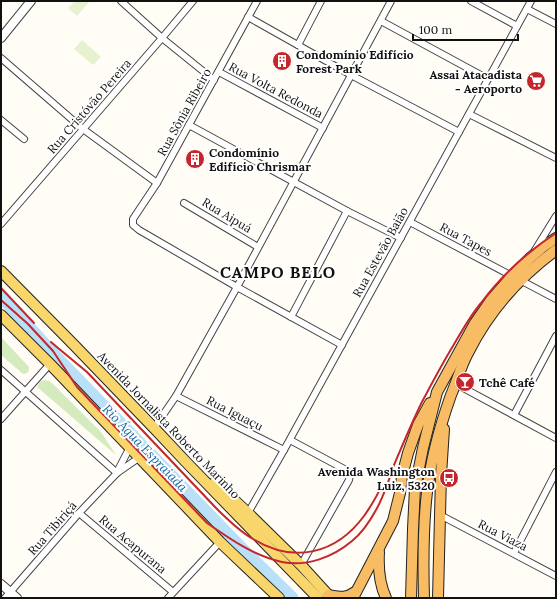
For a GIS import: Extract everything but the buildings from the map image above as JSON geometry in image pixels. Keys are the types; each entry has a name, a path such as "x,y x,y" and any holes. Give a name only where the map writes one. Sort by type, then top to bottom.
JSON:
{"highway":[{"path":"424,598 424,534 427,492 432,463 445,413 460,370 482,328 507,294 530,258 556,238"},
{"path":"330,596 346,598 354,595 380,548 393,521 406,461 418,425 475,323 491,300 516,278 556,250"},
{"path":"411,598 415,488 437,392"},
{"path":"438,598 441,475 445,413"},
{"path":"380,548 378,568 379,581 386,598"}],"main road":[{"name":"Avenida Jornalista Roberto Marinho","path":"1,271 318,598"},
{"path":"1,315 140,457 220,542 279,598"},
{"path":"186,462 199,467 301,565 330,596"}],"street":[{"path":"1,38 31,1"},
{"name":"Rua Volta Redonda","path":"120,1 162,38 214,80"},
{"name":"Rua Cristóvão Pereira","path":"1,224 84,130 192,1"},
{"name":"Rua Sônia Ribeiro","path":"236,287 139,230 133,225 133,219 157,183 257,1"},
{"path":"298,45 322,1"},
{"path":"154,428 176,396 391,1"},
{"path":"471,1 517,26"},
{"name":"Rua Estevão Baião","path":"248,513 290,440 531,1"},
{"path":"526,9 556,24"},
{"path":"248,17 351,75 459,132"},
{"path":"381,20 488,79"},
{"path":"1,58 84,130 157,183"},
{"name":"Rua Volta Redonda","path":"219,72 323,128"},
{"path":"469,114 556,158"},
{"path":"1,120 24,139"},
{"path":"189,125 347,211 401,238"},
{"name":"Rua Aipuá","path":"184,203 258,247"},
{"path":"291,317 347,211"},
{"path":"530,258 556,216"},
{"name":"Rua Tapes","path":"410,222 556,299"},
{"path":"236,287 342,345"},
{"path":"514,415 556,336"},
{"path":"1,419 50,364"},
{"path":"1,370 117,473"},
{"path":"456,384 556,438"},
{"name":"Rua Iguaçu","path":"176,396 284,450"},
{"path":"290,440 346,470 350,475 349,480 301,565"},
{"name":"Rua Tibiriçá","path":"117,473 130,447"},
{"name":"Rua Tibiriçá","path":"8,595 79,513 117,473 140,457"},
{"path":"514,553 556,472"},
{"name":"Rua Acapurana","path":"79,513 173,592"},
{"name":"Rua Viaza","path":"440,515 556,576"},
{"path":"168,598 220,542"},
{"path":"1,584 8,595 17,598"}],"green space":[{"path":"75,1 90,1 77,16 68,8"},
{"path":"82,40 101,57 93,65 74,49"},
{"path":"1,337 29,367 27,373 23,374 1,355"},
{"path":"44,380 53,384 101,432 116,455 37,387 40,382"}],"waterway":[{"name":"Rio Água Espraiada","path":"1,296 56,357 244,551 292,598"}],"railway":[{"path":"1,300 28,324 53,351 77,387 207,523 233,541 262,556 282,562 310,562 337,552 352,541 366,527 386,488 394,465 422,402 470,318 506,274 525,256 556,233"},
{"path":"1,288 34,323"},
{"path":"51,342 87,372 229,521 248,536 268,547 299,553 327,547 341,539 353,529 364,516 382,484"}],"place":[{"name":"Condomínio Edifício Forest Park","path":"282,61"},
{"name":"Assai Atacadista - Aeroporto","path":"536,81"},
{"name":"Condomínio Edifício Chrismar","path":"195,159"},
{"name":"Tchê Café","path":"465,382"},
{"name":"Avenida Washington Luiz, 5320","path":"449,478"}],"district":[{"name":"CAMPO BELO","path":"278,272"}]}
